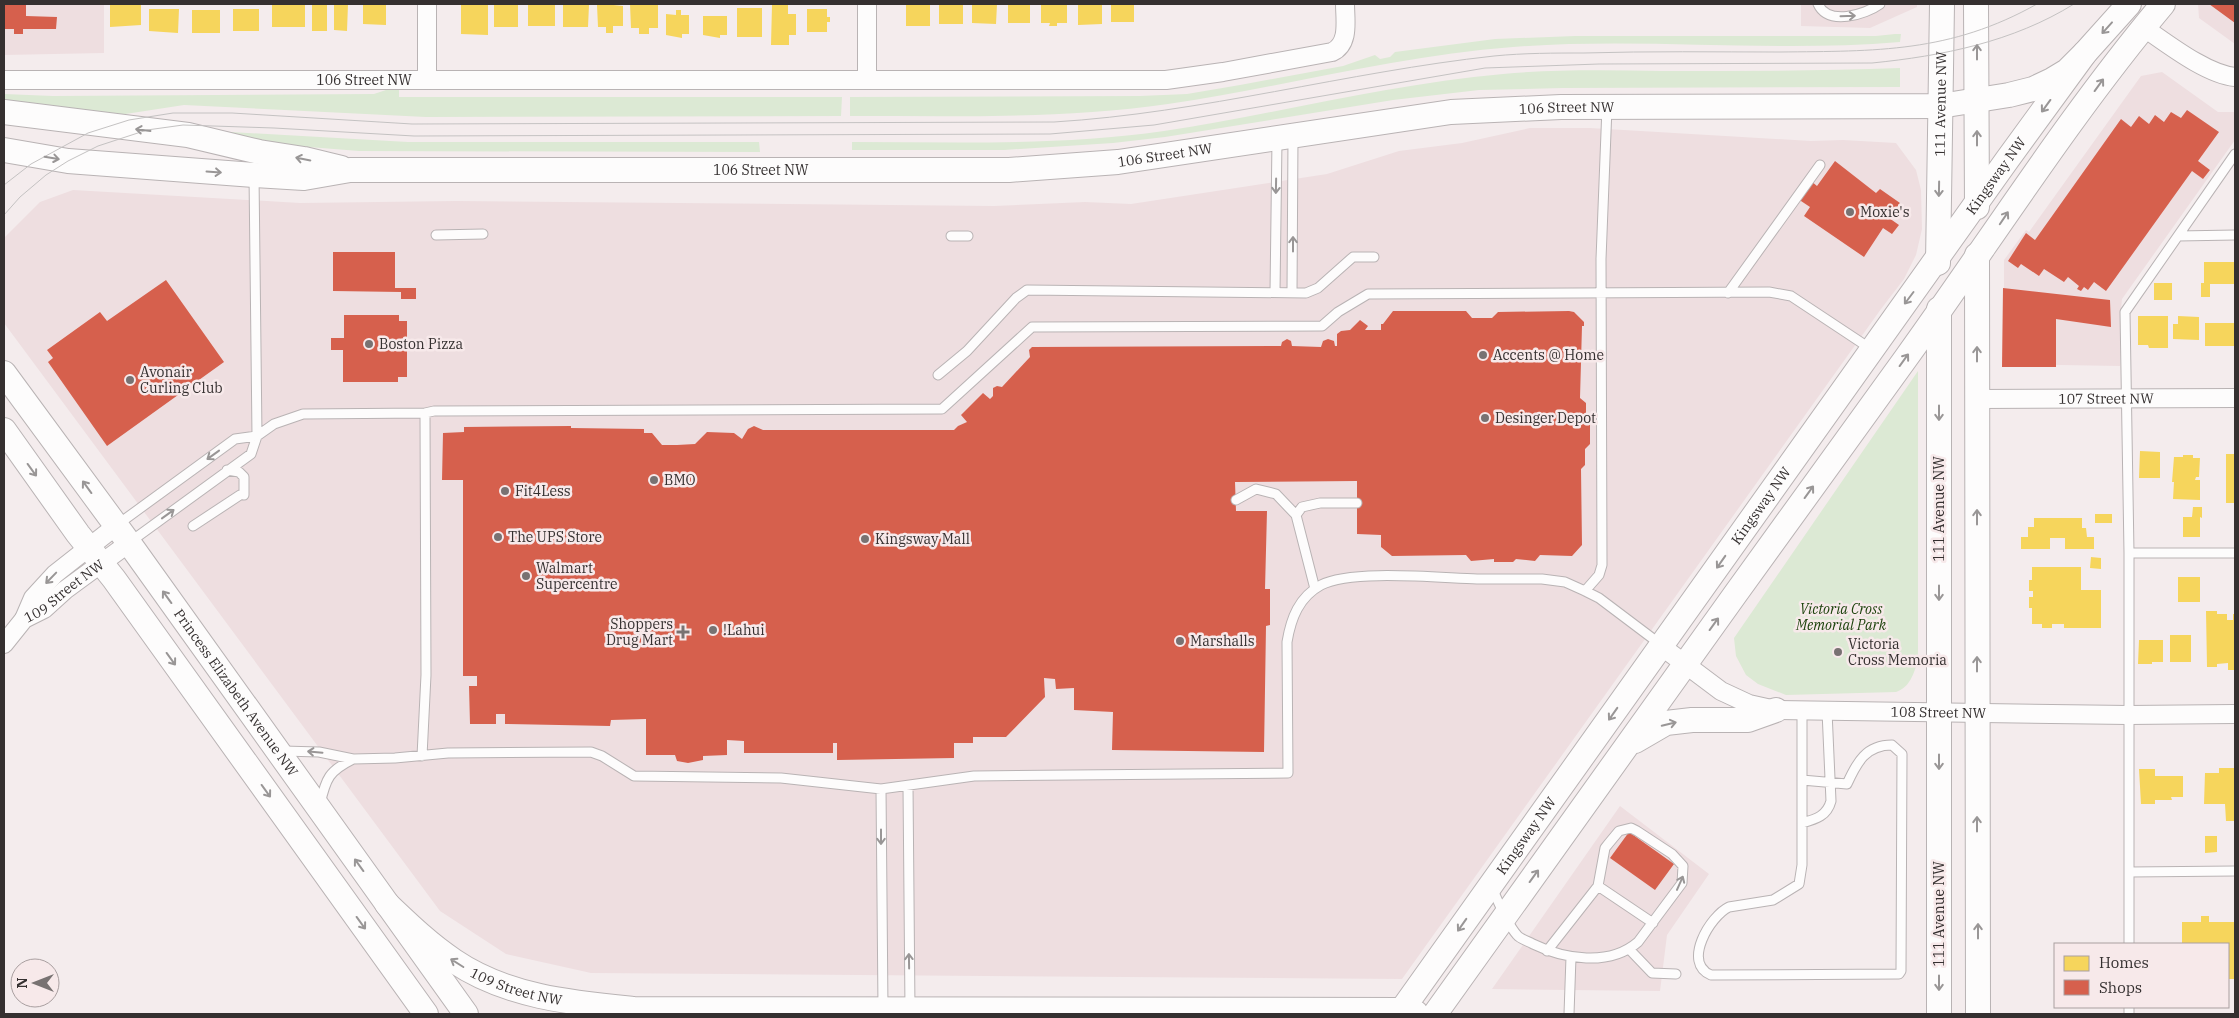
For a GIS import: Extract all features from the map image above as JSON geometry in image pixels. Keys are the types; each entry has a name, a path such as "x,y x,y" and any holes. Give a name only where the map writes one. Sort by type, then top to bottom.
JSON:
{"main road":[{"name":"111 Avenue NW","path":"1940,1014 1938,259 1942,4"},
{"path":"1976,4 1978,1014"},
{"name":"Kingsway NW","path":"1407,1013 1490,885 1871,349 1938,259 2085,53 2129,4"},
{"path":"1436,1014 2111,68 2163,4"},
{"name":"106 Street NW","path":"4,150 68,161 304,178 350,170 1009,170 1118,162 1451,112 1561,107 1940,106 2033,88 2067,71 2085,53"},
{"name":"106 Street NW","path":"4,112 188,136 350,170"},
{"name":"Princess Elizabeth Avenue NW","path":"4,373 122,534 466,1014"},
{"path":"4,430 426,1014"},
{"path":"1627,746 1666,723 1692,720 1748,720 1776,710"},
{"name":"109 Street NW","path":"388,904 424,939 455,962 476,974 520,992 581,1004 634,1009 883,1012 1407,1013"}],"street":[{"path":"427,4 427,80"},
{"path":"867,4 867,80"},
{"name":"106 Street NW","path":"4,80 1166,80 1223,72 1332,52 1340,47 1345,39 1345,4"},
{"path":"2144,27 2188,58 2227,76 2235,77"},
{"name":"107 Street NW","path":"1977,398 2235,398"},
{"name":"109 Street NW","path":"4,644 24,619 33,598 55,574 95,555 122,534"},
{"name":"108 Street NW","path":"1661,646 1721,691 1749,704 1776,710 2128,715 2235,714"}],"lane":[{"path":"1818,4 1826,13 1835,16 1856,16 1880,4"},
{"path":"1585,591 1599,575 1602,565 1601,259 1607,107"},
{"path":"1275,292 1285,136"},
{"path":"1285,136 1292,292"},
{"path":"2129,943 2129,553 2125,312 2235,154"},
{"path":"1728,293 1820,165"},
{"path":"122,534 251,454 257,436 254,175"},
{"path":"436,235 483,234"},
{"path":"2178,236 2235,235"},
{"path":"951,236 968,236"},
{"path":"938,375 967,351 1016,298 1027,290 1306,292 1318,288 1353,257 1374,257"},
{"path":"122,534 235,439 257,436 274,424 304,414 425,413 434,410 942,409 1032,327 1322,326 1338,312 1368,294 1769,292 1791,296 1871,349"},
{"path":"422,756 426,666 425,413"},
{"path":"193,526 242,495 244,477 239,472 227,470"},
{"path":"1236,500 1256,489 1276,494 1296,515 1315,589"},
{"path":"1296,515 1302,507 1320,503 1357,503"},
{"path":"2129,553 2235,553"},
{"path":"277,750 319,752 353,758 422,756 448,753 591,752 602,756 634,776 781,778 881,788 974,776 1288,773 1287,642 1290,621 1299,605 1315,589 1341,578 1380,576 1542,579 1565,582 1599,598 1661,646"},
{"path":"1802,711 1802,780 1802,865 1799,884 1773,900 1729,907 1723,910 1710,924 1699,949 1698,957 1701,968 1711,974 1899,974 1901,971 1902,754 1892,745 1873,748 1862,756 1847,784 1802,780"},
{"path":"1802,823 1824,815 1829,810 1831,801 1827,711"},
{"path":"319,809 329,774 353,758"},
{"path":"908,786 909,1012"},
{"path":"881,788 883,1012"},
{"path":"1490,885 1517,936 1547,951 1564,957 1610,956 1629,949 1653,923 1682,883 1683,866 1672,854 1631,828 1619,831 1606,848 1598,886 1547,951"},
{"path":"2130,872 2235,871"},
{"path":"1598,886 1653,923"},
{"path":"1629,949 1652,973 1676,974"},
{"path":"1569,1014 1571,957"}],"shaded area":[{"path":"4,4 104,4 104,53 4,55"},
{"path":"1801,4 1917,4 1917,7 1870,28 1801,26"},
{"path":"2198,4 2235,4 2235,44 2199,18"},
{"path":"2162,72 2218,112 2235,112 2235,140 2122,299 2120,366 2004,364 2004,260 2026,230 2029,232 2141,76"},
{"name":"Kingsway Mall","path":"1530,128 1590,128 1811,141 1843,140 1896,143 1916,170 1921,190 1922,229 1916,255 1904,279 1402,979 591,973 506,954 440,911 4,323 4,238 40,202 73,190 300,203 456,201 994,206 1085,202 1131,204 1327,174 1399,151 1462,143"},
{"path":"1620,806 1709,874 1667,935 1660,991 1492,989"}],"green space":[{"path":"1901,34 1900,42 1852,45 1561,44 1513,47 1426,57 1211,97 1129,109 1009,116 850,116 850,97 1140,96 1187,94 1343,66 1375,55 1380,59 1390,57 1395,52 1495,39 1575,36 1876,36"},
{"path":"1900,68 1900,87 1479,90 1393,100 1165,137 1113,143 1004,150 852,150 852,142 1008,142 1125,136 1206,124 1418,85 1523,72"},
{"path":"399,89 399,97 842,97 841,116 426,117 184,105 119,115 4,103 4,94 53,96 374,94 386,90"},
{"path":"214,131 408,142 759,142 760,152 359,151 283,145"},
{"name":"Victoria Cross Memorial Park","path":"1918,371 1918,661 1910,680 1905,687 1896,692 1786,695 1758,684 1746,675 1736,656 1734,638"}],"building: Homes":[{"path":"110,4 141,4 141,25 110,27"},
{"path":"272,4 305,4 305,27 272,27"},
{"path":"312,4 327,4 327,31 312,31"},
{"path":"334,4 348,4 347,31 334,30"},
{"path":"363,4 386,4 386,25 363,24"},
{"path":"461,4 488,4 488,35 461,34"},
{"path":"555,4 555,26 528,26 528,5"},
{"path":"630,4 658,4 658,28 649,28 649,34 639,34 639,28 631,28"},
{"path":"906,4 930,4 930,26 906,26"},
{"path":"939,4 963,4 963,24 939,24"},
{"path":"972,4 997,4 996,24 972,23"},
{"path":"1008,4 1030,4 1030,23 1008,23"},
{"path":"1041,4 1067,4 1067,23 1057,23 1057,26 1049,26 1050,23 1041,23"},
{"path":"1078,4 1102,4 1102,24 1078,25"},
{"path":"1111,4 1134,4 1134,22 1111,22"},
{"path":"494,5 518,5 518,27 494,27"},
{"path":"563,5 589,5 588,27 563,27"},
{"path":"597,5 623,6 623,26 613,26 613,33 606,33 606,27 598,27"},
{"path":"772,5 788,5 788,14 796,14 796,35 789,35 789,45 771,45"},
{"path":"737,8 762,8 762,37 737,37"},
{"path":"149,9 179,9 178,33 149,31"},
{"path":"233,9 259,9 259,31 233,31"},
{"path":"807,9 827,9 827,17 830,17 830,22 827,22 827,32 807,32"},
{"path":"192,10 220,10 220,33 192,33"},
{"path":"676,10 681,10 681,15 689,15 689,34 682,34 682,38 666,35 666,14 676,15"},
{"path":"703,16 727,16 727,35 720,35 720,38 703,35"},
{"path":"2204,262 2235,262 2235,284 2210,284 2210,297 2201,297 2201,283 2204,283"},
{"path":"2154,283 2172,283 2172,300 2154,300"},
{"path":"2138,316 2168,316 2168,348 2149,348 2148,345 2138,345"},
{"path":"2178,316 2199,317 2199,340 2173,339 2173,324 2178,324"},
{"path":"2205,323 2235,323 2235,346 2205,346"},
{"path":"2140,451 2160,452 2160,478 2139,478"},
{"path":"2226,454 2235,454 2235,503 2226,503"},
{"path":"2183,455 2193,455 2193,458 2200,458 2199,477 2196,477 2195,480 2200,480 2200,500 2173,499 2174,457 2183,457"},
{"path":"2193,507 2202,507 2200,537 2183,537 2183,517 2192,517"},
{"path":"2095,514 2112,514 2112,523 2095,523"},
{"path":"2034,518 2082,518 2082,528 2086,528 2087,537 2094,537 2094,549 2065,549 2065,538 2050,538 2050,549 2021,549 2021,537 2028,537 2028,527 2034,527"},
{"path":"2091,557 2101,558 2101,569 2090,568"},
{"path":"2032,567 2081,567 2081,590 2101,590 2101,628 2064,628 2064,624 2052,624 2052,628 2042,628 2042,624 2032,624 2032,608 2029,608 2029,597 2033,597 2033,591 2029,591 2029,580 2032,580"},
{"path":"2178,577 2200,577 2200,602 2178,602"},
{"path":"2206,611 2217,611 2217,614 2227,614 2227,620 2233,620 2233,614 2235,614 2235,670 2228,670 2228,663 2217,664 2217,667 2207,667"},
{"path":"2170,635 2191,635 2191,662 2170,662"},
{"path":"2139,640 2163,640 2163,662 2138,664"},
{"path":"2219,768 2235,768 2235,821 2226,821 2225,804 2204,804 2205,773 2219,773"},
{"path":"2139,769 2155,769 2155,776 2183,776 2183,797 2171,797 2172,800 2155,800 2155,804 2141,804"},
{"path":"2205,836 2217,836 2217,852 2205,853"},
{"path":"2201,916 2209,916 2209,922 2235,922 2235,979 2229,979 2229,943 2182,943 2182,922 2201,922"}],"building: Shops":[{"path":"4,4 26,4 26,16 57,17 56,29 23,29 23,34 14,34 14,29 4,29"},
{"path":"2209,4 2235,4 2235,23"},
{"path":"2187,110 2219,132 2198,161 2210,170 2203,179 2192,171 2106,291 2094,282 2088,290 2084,287 2081,291 2077,289 2079,286 2068,277 2064,282 2044,269 2039,276 2021,264 2018,268 2008,261 2026,233 2035,240 2121,119 2131,127 2139,116 2149,124 2155,115 2164,122 2171,112 2181,118"},
{"name":"Moxie's","path":"1835,161 1876,193 1880,189 1900,203 1889,218 1899,225 1892,234 1883,228 1864,257 1804,216 1810,207 1798,199 1811,181 1817,186"},
{"path":"333,252 395,252 395,288 416,288 416,299 401,299 401,292 333,291"},
{"name":"Avonair Curling Club","path":"166,280 224,362 107,446 48,362 53,358 47,350 100,312 107,321"},
{"path":"2003,288 2110,300 2111,327 2056,319 2056,367 2002,367"},
{"name":"Kingsway Mall","path":"1393,311 1466,311 1472,318 1492,318 1498,312 1569,311 1574,312 1584,322 1584,326 1582,326 1580,398 1586,403 1586,422 1590,425 1590,444 1585,449 1585,465 1581,469 1582,545 1572,556 1540,555 1535,561 1516,559 1513,562 1494,562 1494,559 1471,561 1466,555 1392,556 1381,547 1381,535 1357,534 1357,481 1235,482 1236,511 1267,511 1265,589 1270,589 1270,625 1266,626 1264,752 1112,750 1113,712 1074,710 1074,688 1056,689 1055,679 1044,678 1045,697 1006,737 973,737 973,743 954,743 954,758 837,760 837,743 833,743 833,753 744,753 744,741 727,740 727,755 703,756 703,760 688,763 677,761 675,755 646,755 646,719 611,720 610,726 505,724 505,714 496,714 496,724 470,724 469,686 477,686 477,676 463,676 463,480 442,480 443,433 464,432 464,427 571,426 571,428 644,429 644,433 652,433 662,445 677,445 695,444 707,432 734,433 742,439 748,429 754,426 763,430 954,430 967,422 961,415 983,393 990,399 993,396 993,388 997,386 1002,387 1030,357 1029,350 1032,347 1281,346 1282,342 1287,339 1291,341 1292,346 1321,347 1323,341 1328,339 1334,341 1335,346 1337,346 1337,334 1341,331 1350,330 1360,320 1368,326 1365,330 1381,330 1381,324"},
{"name":"Boston Pizza","path":"344,315 399,315 399,321 407,321 407,377 398,377 398,382 343,382 343,350 331,350 331,338 344,338"},
{"path":"1629,832 1674,864 1655,890 1610,858"}],"tram line":[{"path":"4,185 31,164 88,133 129,120 173,113 232,113 412,124 1054,122 1165,110 1384,72 1494,56 1551,53 1848,51 1912,46 1974,32 2005,20 2037,4"},
{"path":"4,215 20,197 46,175 68,161 98,146 147,130 183,125 414,136 1050,134 1154,125 1485,68 1599,64 1872,63 1898,60 1951,51 2002,38 2051,17 2074,4"}],"place":[{"name":"Moxie's","path":"1850,212"},
{"name":"Boston Pizza","path":"369,344"},
{"name":"Accents @ Home","path":"1483,355"},
{"name":"Avonair Curling Club","path":"130,380"},
{"name":"Desinger Depot","path":"1485,418"},
{"name":"BMO","path":"654,480"},
{"name":"Fit4Less","path":"505,491"},
{"name":"The UPS Store","path":"498,537"},
{"name":"Kingsway Mall","path":"865,539"},
{"name":"Walmart Supercentre","path":"526,576"},
{"name":"!Lahui","path":"713,630"},
{"name":"Shoppers Drug Mart","path":"683,632"},
{"name":"Marshalls","path":"1180,641"},
{"name":"Victoria Cross Memoria","path":"1838,652"}]}
